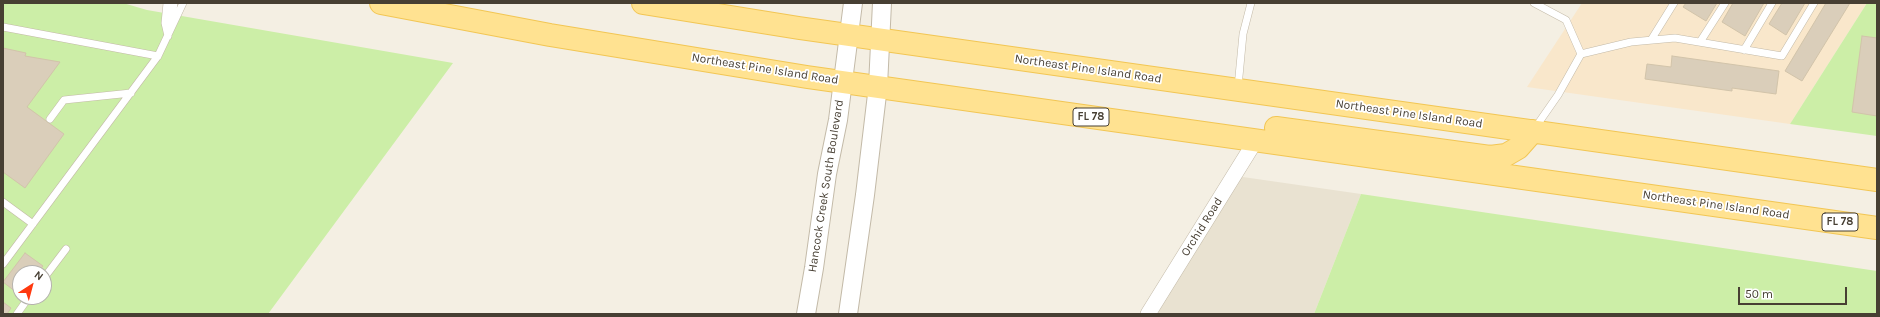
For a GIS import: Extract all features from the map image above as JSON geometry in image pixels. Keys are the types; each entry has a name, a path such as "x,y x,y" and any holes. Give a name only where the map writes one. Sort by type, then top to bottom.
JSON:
{"main road":[{"name":"Northeast Pine Island Road","path":"380,3 575,40 842,81 1877,228"},
{"name":"Northeast Pine Island Road","path":"643,3 881,40 1877,180"},
{"name":"Northeast Pine Island Road","path":"1150,125 1201,118 1490,156 1506,155 1518,148 1533,131"}],"street":[{"name":"Hancock Creek South Boulevard","path":"806,314 827,174 838,120 853,3"},
{"path":"848,314 865,195 878,86 882,3"},
{"name":"Orchid Road","path":"1148,314 1256,140"}],"lane":[{"path":"167,3 165,23 168,36"},
{"path":"168,36 174,3"},
{"path":"3,264 158,56 183,3"},
{"path":"1238,90 1243,34 1251,3"},
{"path":"1534,3 1566,20 1581,54"},
{"path":"1651,40 1674,3"},
{"path":"1700,42 1724,3"},
{"path":"1744,50 1772,3"},
{"path":"1533,131 1558,95 1581,54 1632,42 1675,38 1782,56 1814,3"},
{"path":"3,26 158,56"},
{"path":"50,120 64,100 131,93"},
{"path":"3,202 33,224"},
{"path":"52,267 66,249"},
{"path":"17,314 24,305"}],"shaded area":[{"path":"1582,3 1867,3 1790,124 1527,87"},
{"path":"1236,176 1361,194 1314,314 1150,314"}],"green space":[{"path":"3,3 123,3 147,10 453,63 268,314 3,314"},
{"path":"1867,3 1877,3 1877,136 1790,124"},
{"path":"1361,194 1877,271 1877,314 1314,314"}],"building":[{"path":"1686,3 1717,3 1706,21 1683,7"},
{"path":"1733,3 1764,3 1745,36 1722,22"},
{"path":"1782,3 1805,3 1786,35 1769,24"},
{"path":"1826,3 1850,3 1802,81 1785,71"},
{"path":"1862,36 1877,38 1877,116 1852,112"},
{"path":"3,48 26,53 25,56 60,62 27,107 64,134 25,188 3,172"},
{"path":"1672,56 1779,71 1776,94 1732,88 1732,91 1645,79 1647,64 1671,67"},
{"path":"25,253 42,265 16,265"},
{"path":"12,270 12,289 3,282"},
{"path":"3,302 11,308 7,314 3,314"}]}
